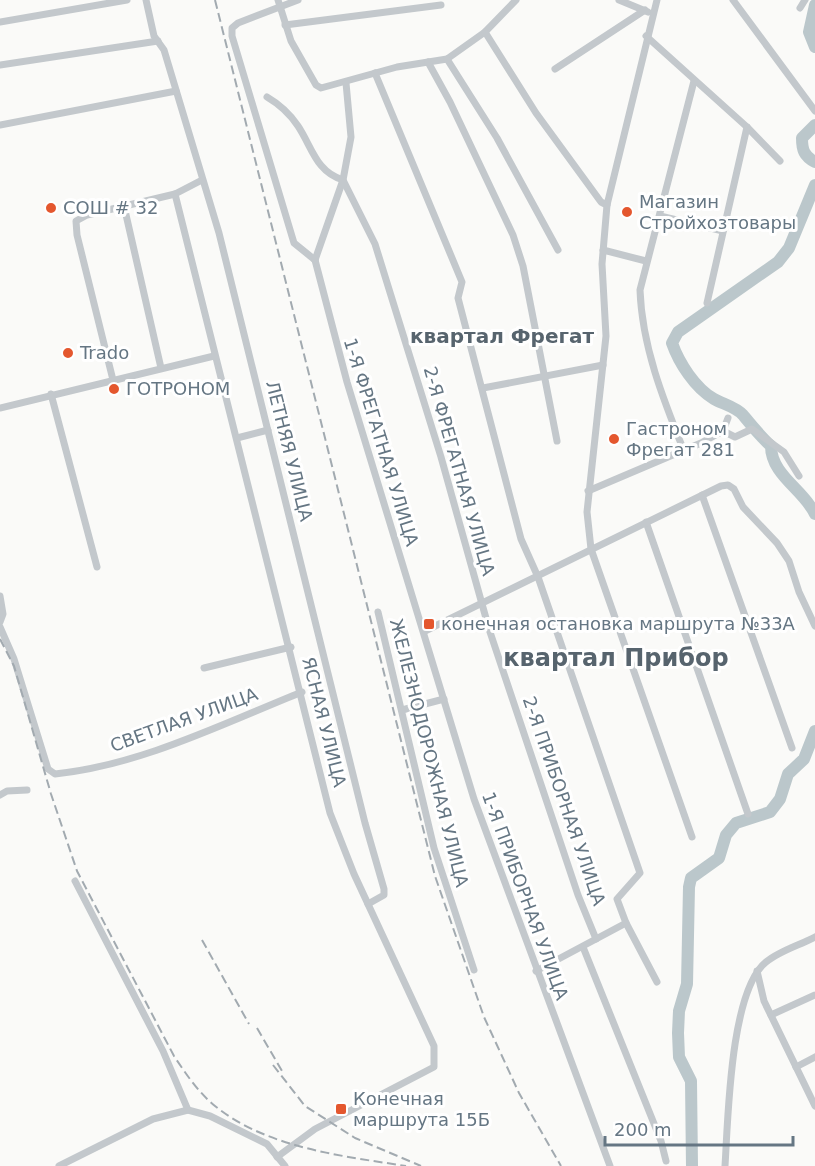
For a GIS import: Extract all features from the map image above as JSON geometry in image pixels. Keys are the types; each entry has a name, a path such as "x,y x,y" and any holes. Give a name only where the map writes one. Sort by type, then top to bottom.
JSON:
{"street":[{"path":"0,22 127,0"},
{"name":"ЛЕТНЯЯ УЛИЦА","path":"146,0 158,41 164,50 219,233 365,823 384,889 384,895 380,899 368,904"},
{"path":"298,0 279,4 232,28 234,45 294,243 315,260 343,180 351,137 346,83"},
{"path":"279,4 285,25 316,86 329,88 375,73 447,58 485,32 516,0"},
{"path":"619,0 653,14"},
{"path":"657,0 646,36 607,205 603,250 606,336 587,512 591,549 692,837"},
{"path":"733,0 815,111"},
{"path":"800,8 805,0"},
{"path":"285,25 441,5"},
{"path":"555,69 645,10"},
{"path":"485,32 553,137 601,202 607,205"},
{"path":"646,36 747,127 780,161"},
{"path":"0,65 158,41"},
{"path":"447,58 497,138 558,250"},
{"path":"428,62 450,102 513,235 523,266 557,441"},
{"path":"375,73 460,276 462,288 458,298 521,538 538,577 640,873 617,900 626,923 657,982"},
{"path":"684,451 655,374 641,312 640,290 694,81"},
{"path":"0,125 176,91"},
{"path":"267,96 278,103 299,127 321,167 330,176 343,180"},
{"path":"706,303 747,127"},
{"path":"112,380 77,235 76,220 87,215 175,194 202,180"},
{"name":"2-Я ФРЕГАТНАЯ УЛИЦА","path":"343,180 375,244 441,457 482,604"},
{"name":"ЯСНАЯ УЛИЦА","path":"175,194 213,356 237,438 291,647 330,813 368,904 434,1046 434,1067 322,1125 277,1157"},
{"path":"124,206 161,368"},
{"path":"660,216 723,231"},
{"path":"603,250 646,261"},
{"name":"1-Я ФРЕГАТНАЯ УЛИЦА","path":"315,260 353,405 424,631"},
{"path":"0,408 213,356"},
{"path":"483,388 603,365"},
{"path":"51,394 97,567"},
{"path":"588,491 684,451 723,431 728,418"},
{"path":"723,431 735,437 752,429 784,452 799,476"},
{"path":"237,438 268,430"},
{"path":"424,631 702,495 728,485 734,489 743,507 777,543 789,561 799,592 815,626"},
{"path":"702,495 792,748"},
{"path":"646,522 748,814"},
{"path":"0,596 3,614 0,622"},
{"name":"2-Я ПРИБОРНАЯ УЛИЦА","path":"482,604 578,896 596,939"},
{"name":"ЖЕЛЕЗНОДОРОЖНАЯ УЛИЦА","path":"378,612 434,848 474,970"},
{"name":"СВЕТЛАЯ УЛИЦА","path":"0,627 14,659 48,769 55,774 81,771 142,755 302,692"},
{"name":"1-Я ПРИБОРНАЯ УЛИЦА","path":"424,631 488,842 610,1166"},
{"path":"204,668 291,647"},
{"path":"402,710 444,699"},
{"path":"0,795 7,791 27,790"},
{"path":"75,881 163,1051 188,1110"},
{"path":"536,971 583,948 626,923"},
{"path":"725,1166 731,1076 741,1016 758,971 766,962 815,937"},
{"path":"583,948 661,1141 666,1161"},
{"path":"758,971 760,988 771,1015 815,1106"},
{"path":"771,1015 815,994"},
{"path":"796,1067 815,1058"},
{"path":"59,1166 153,1119 188,1110 210,1116 267,1144 285,1166"}],"waterway":[{"path":"815,5 809,32 815,47"},
{"path":"815,125 802,138 804,152 815,162"},
{"path":"815,185 789,248 778,262 678,332 672,343 683,367 694,382 714,399 740,412 771,446 776,465 815,514"},
{"path":"692,1166 691,1081 679,1057 678,1033 679,1011 687,984 691,878 719,858 726,835 736,823 770,812 780,799 788,774 804,759 815,731"}],"railway":[{"path":"215,0 435,876 484,1017 519,1093 561,1166"},
{"path":"0,639 14,666 51,794 77,871 174,1056 203,1095 236,1120 281,1141 331,1154 406,1166"},
{"path":"202,940 249,1024"},
{"path":"257,1028 282,1071"},
{"path":"273,1065 305,1106 355,1138 421,1166"}],"place":[{"name":"СОШ # 32","path":"51,208"},
{"name":"Магазин Стройхозтовары","path":"627,212"},
{"name":"Trado","path":"68,353"},
{"name":"ГОТРОНОМ","path":"114,389"},
{"name":"Гастроном Фрегат 281","path":"614,439"},
{"name":"конечная остановка маршрута №33А","path":"429,624"},
{"name":"Конечная маршрута 15Б","path":"341,1109"}],"district":[{"name":"квартал Фрегат","path":"502,336"},
{"name":"квартал Прибор","path":"616,658"}]}
